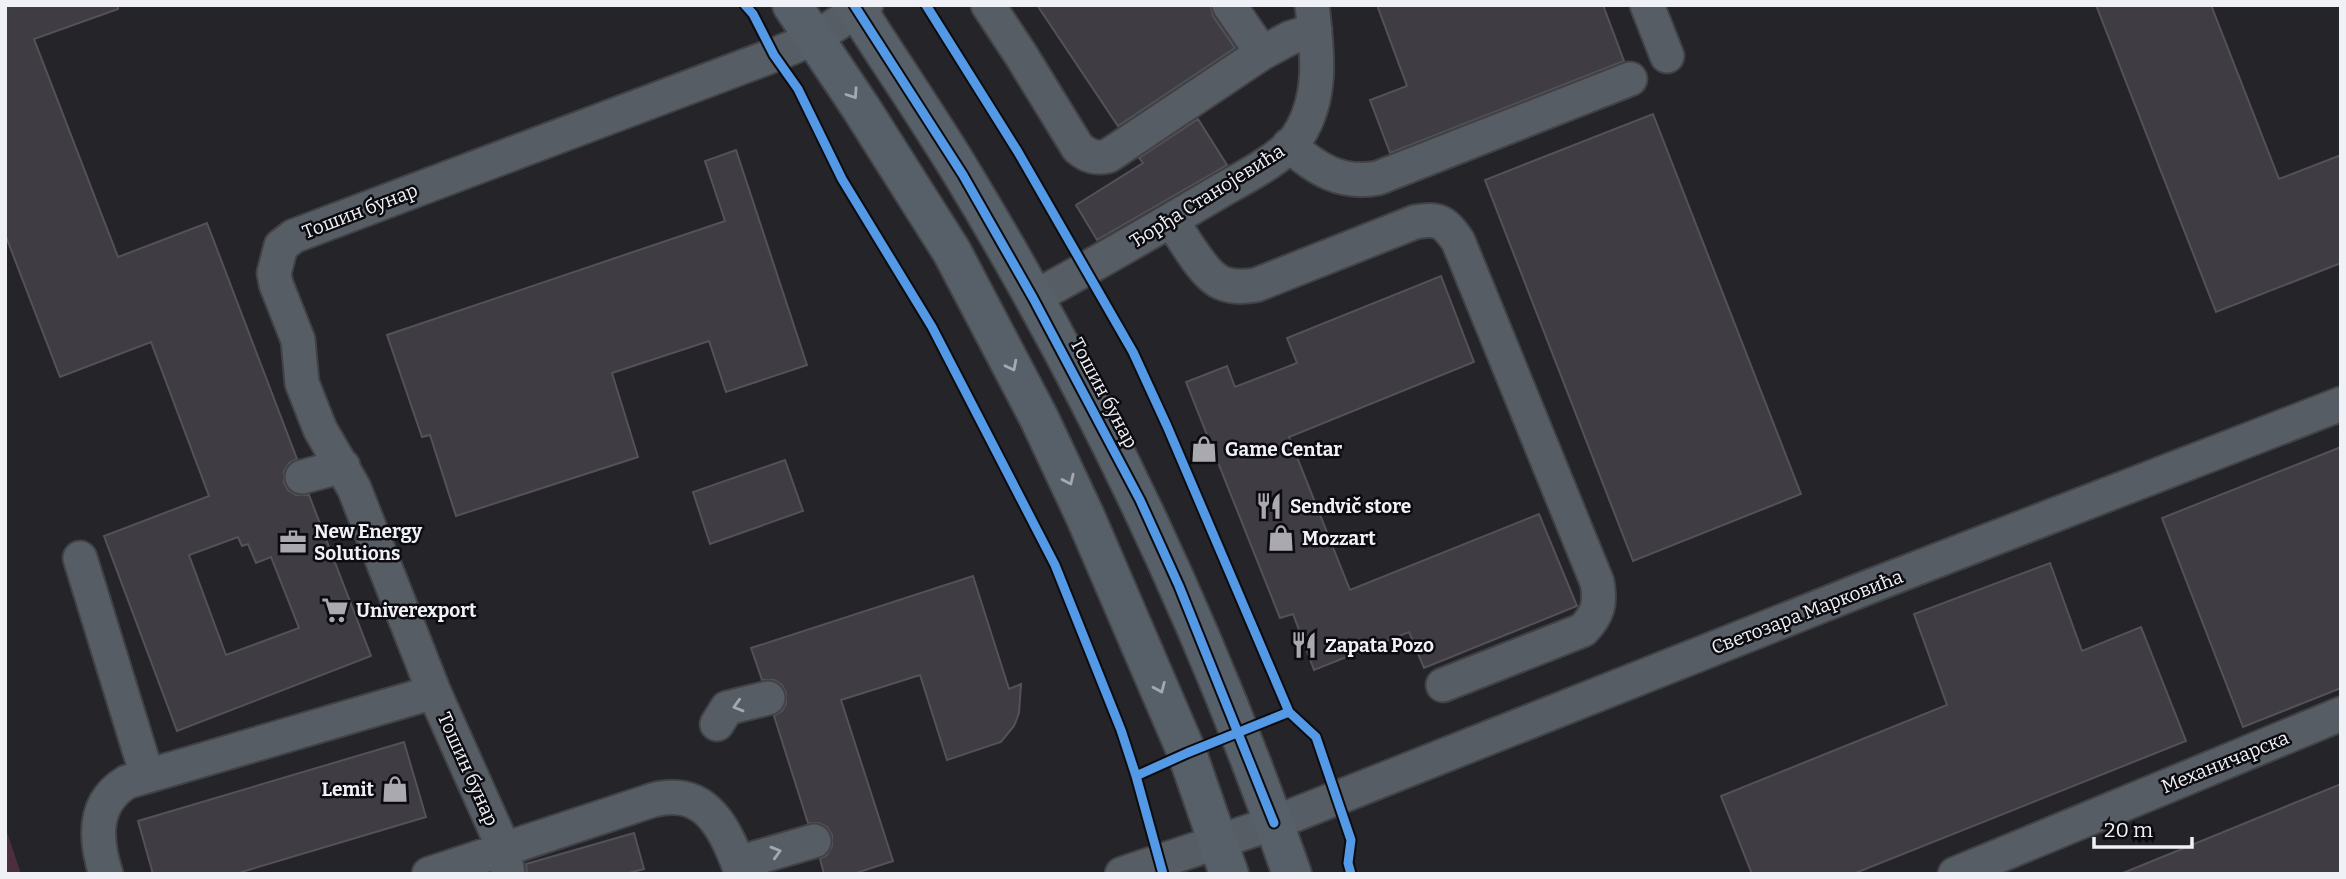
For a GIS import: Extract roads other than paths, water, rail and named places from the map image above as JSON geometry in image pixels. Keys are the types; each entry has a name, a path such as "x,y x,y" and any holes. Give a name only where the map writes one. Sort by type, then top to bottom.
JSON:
{"main road":[{"path":"792,5 952,252 1049,438 1117,587 1187,753 1224,858"},
{"name":"Тошин бунар","path":"859,7 963,175 1034,298 1140,499 1179,586 1292,874"}],"street":[{"path":"988,5 1078,148 1092,157 1108,156 1262,53 1290,38 1313,17"},
{"path":"1229,5 1262,53"},
{"path":"1647,5 1667,56"},
{"name":"Тошин бунар","path":"740,868 715,817 694,802 675,798 653,800 506,861 434,692 354,488 320,429 306,395 300,375 298,341 276,284 274,265 286,240 815,38 859,7"},
{"name":"Ђорђа Станојевића","path":"1034,298 1251,173 1289,145 1298,135 1312,105 1316,80 1313,17"},
{"path":"1289,145 1313,164 1342,178 1360,181 1378,178 1630,79"},
{"path":"1171,220 1212,276 1227,285 1240,287 1256,285 1415,222 1433,219 1447,226 1458,241 1597,582 1600,599 1594,619 1583,630 1443,685"},
{"name":"Светозара Марковића","path":"1224,858 1274,823 1871,586 2341,404"},
{"path":"303,477 343,466"},
{"path":"80,558 147,775"},
{"path":"106,874 98,850 97,834 104,807 117,788 147,775 434,692"},
{"path":"717,724 727,708 768,698"},
{"name":"Механичарска","path":"1955,874 2341,714"},
{"path":"740,868 814,841"},
{"path":"1122,874 1224,858"},
{"path":"429,874 506,861"}],"place":[{"name":"Game Centar","path":"1204,449"},
{"name":"Sendvič store","path":"1269,506"},
{"name":"Mozzart","path":"1281,538"},
{"name":"New Energy Solutions","path":"293,542"},
{"name":"Univerexport","path":"335,610"},
{"name":"Zapata Pozo","path":"1304,645"},
{"name":"Lemit","path":"395,789"}]}
